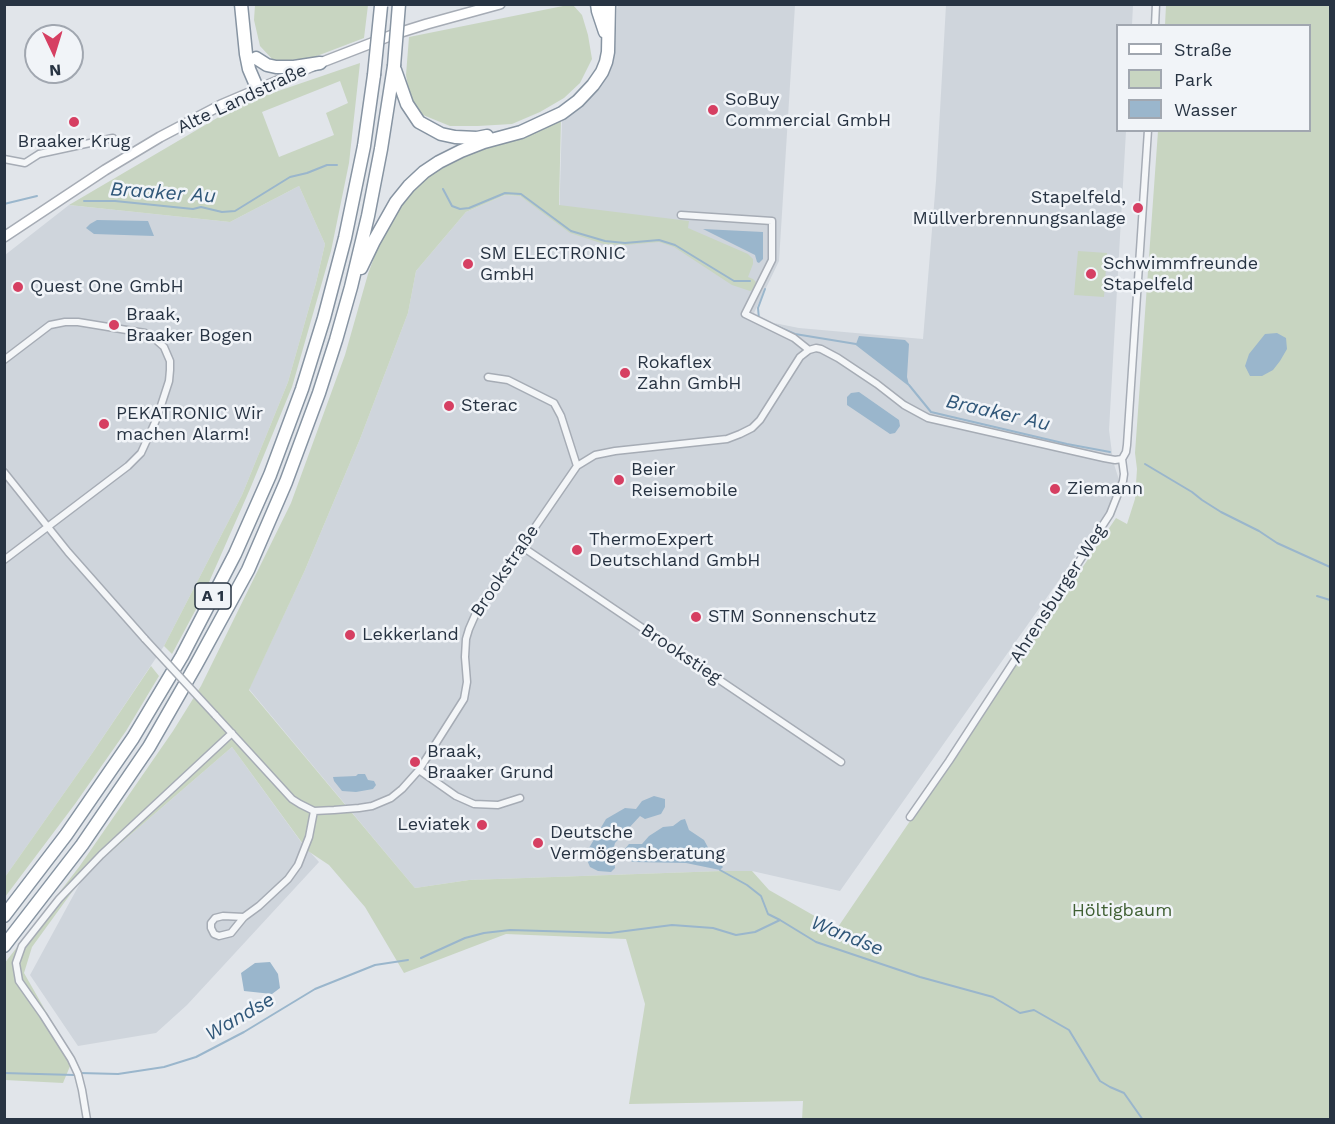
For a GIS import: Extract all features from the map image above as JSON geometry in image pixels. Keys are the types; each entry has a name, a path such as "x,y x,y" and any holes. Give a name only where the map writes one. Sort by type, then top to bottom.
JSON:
{"highway":[{"path":"241,4 249,69 258,90"},
{"name":"A 1","path":"4,946 82,845 149,747 248,570 286,482 319,393 351,287 368,216 394,66 399,4"},
{"path":"351,287 396,202 424,172 461,151 521,132 562,113 593,85 606,62 609,4"},
{"name":"A 1","path":"4,916 73,826 133,738 170,677 235,554 270,475 302,389 324,318 350,215 364,146 381,5"},
{"path":"595,7 608,41"},
{"path":"245,37 256,58 262,78 258,90"},
{"path":"256,58 267,65 276,67 320,63"},
{"path":"394,66 407,104 419,122 430,129 441,134 477,138 521,132"}],"main road":[{"name":"Alte Landstraße","path":"4,237 105,170 160,137 221,105 395,34 500,4"}],"street":[{"path":"1155,24 1156,4"},
{"name":"Ahrensburger Weg","path":"910,817 1110,514 1123,482 1122,459 1127,445 1148,132"},
{"path":"4,159 25,163 39,154 113,138"},
{"path":"681,215 772,221 772,260 746,314 794,338 809,350 821,349 838,358 904,405 928,418 1104,458 1122,459"},
{"path":"4,360 50,325 78,322 145,333 164,346 170,362 167,388 157,418 141,453 4,560"},
{"name":"Brookstraße","path":"314,810 359,808 383,802 402,789 419,770 464,699 467,682 466,639 471,621 578,466 595,455 727,438 752,428 760,420 800,357 809,350"},
{"path":"488,377 508,380 554,404 561,416 578,466"},
{"path":"4,472 48,527 145,639 292,799 314,810 309,837 298,865 288,879 244,917 231,933 219,936 214,934 211,928 211,923 215,918 244,917"},
{"name":"Brookstieg","path":"521,546 841,762"},
{"path":"87,1119 78,1074 71,1059 19,981 16,963 22,946 58,899 101,855 232,733"},
{"path":"419,770 456,795 474,804 498,805 520,798"}],"shaded area":[{"path":"618,5 795,5 779,261 754,313 774,323 799,328 923,339 936,181 946,5 1133,5 1132,24 1116,24 1116,132 1126,132 1109,430 1113,461 1119,480 1107,512 840,891 752,871 469,880 415,888 249,689 305,570 360,439 408,313 416,271 466,212 505,195 520,196 559,223 562,119 582,105 608,75 615,53"},
{"path":"299,186 325,244 288,382 242,495 164,646 5,877 5,255 69,205 230,222"},
{"path":"232,747 301,842 319,862 187,1005 156,1033 78,1046 30,975 85,874"}],"green space":[{"path":"255,5 368,5 364,38 309,59 274,61 260,46 254,20"},
{"path":"573,5 582,15 592,59 580,83 564,98 512,124 450,126 423,115 410,98 406,75 409,37"},
{"name":"Höltigbaum","path":"1166,5 1330,5 1330,1119 802,1120 803,1101 629,1104 645,1004 626,939 506,934 404,973 365,907 329,865 308,851 232,747 85,874 32,947 24,973 73,1059 63,1083 5,1080 4,964 79,867 173,731 201,686 291,503 345,355 368,274 379,244 399,208 411,192 428,176 458,158 477,150 521,138 561,119 559,205 689,221 688,228 748,254 753,259 748,277 756,282 753,290 732,285 674,247 659,242 604,244 570,233 520,196 505,195 466,212 416,271 408,313 360,439 305,570 249,690 415,888 469,880 752,871 769,890 838,927 1116,518 1127,524 1135,499 1137,469 1135,453 1158,132 1311,132 1311,24 1165,24"},
{"path":"360,63 349,163 331,251 292,387 202,598 172,654 164,646 242,495 288,382 325,244 299,186 230,222 69,205 229,111 252,100","holes":["340,81 348,103 326,113 334,135 279,157 262,112"]},
{"name":"Schwimmfreunde Stapelfeld","path":"1078,251 1107,253 1104,297 1074,295"},
{"path":"151,666 159,676 126,731 5,897 5,877"}],"water":[{"path":"97,220 148,221 154,236 94,234 86,228"},
{"path":"703,229 763,232 763,259 757,262 755,255"},
{"path":"1277,333 1286,338 1287,349 1280,361 1273,370 1262,376 1250,376 1245,366 1249,354 1265,334"},
{"path":"859,336 905,340 909,344 907,377 909,385 856,344"},
{"path":"859,392 899,420 900,426 895,433 890,434 847,405 847,397 851,393"},
{"path":"365,774 368,780 374,781 376,785 373,789 356,792 342,791 333,777 356,776"},
{"path":"654,796 665,799 665,807 661,814 645,819 640,816 615,843 612,854 615,868 611,872 598,871 590,867 587,860 589,848 606,819 625,808 636,809 642,801"},
{"path":"685,819 689,830 704,840 712,855 723,867 720,870 686,863 633,862 624,858 624,850 629,844 642,844 649,836 663,827 673,826"},
{"path":"270,962 278,974 280,988 272,994 244,991 241,973 255,963"}],"waterway":[{"name":"Braaker Au","path":"84,201 115,201 193,209 201,207 222,212 235,211 290,177 327,165 337,165"},
{"name":"Braaker Au","path":"443,189 452,206 460,209 469,208 505,193 521,194 571,231 605,241 625,243 659,240 675,245 734,281 750,281"},
{"name":"Braaker Au","path":"4,204 37,196"},
{"name":"Braaker Au","path":"761,319 759,319 758,308 765,289"},
{"name":"Braaker Au","path":"774,325 795,334 856,344 909,385 931,412 1110,452"},
{"name":"Braaker Au","path":"1145,464 1221,512 1277,543 1330,567"},
{"path":"1317,596 1330,600"},
{"path":"720,870 761,896 768,914 780,920"},
{"name":"Wandse","path":"421,958 465,938 510,930 610,933 672,925 713,928 736,935 755,932 780,920 816,942 920,977 993,997 1020,1013 1034,1010 1069,1030 1100,1081 1124,1093 1143,1120"},
{"name":"Wandse","path":"80,1073 118,1074 164,1067 196,1057 244,1032 315,989 375,965 408,960"},
{"name":"Wandse","path":"4,1073 74,1075"}],"place":[{"name":"SoBuy Commercial GmbH","path":"713,110"},
{"name":"Braaker Krug","path":"74,122"},
{"name":"Stapelfeld, Müllverbrennungsanlage","path":"1138,208"},
{"name":"SM ELECTRONIC GmbH","path":"468,264"},
{"name":"Schwimmfreunde Stapelfeld","path":"1091,274"},
{"name":"Quest One GmbH","path":"18,287"},
{"name":"Braak, Braaker Bogen","path":"114,325"},
{"name":"Rokaflex Zahn GmbH","path":"625,373"},
{"name":"Sterac","path":"449,406"},
{"name":"PEKATRONIC Wir machen Alarm!","path":"104,424"},
{"name":"Beier Reisemobile","path":"619,480"},
{"name":"Ziemann","path":"1055,489"},
{"name":"ThermoExpert Deutschland GmbH","path":"577,550"},
{"name":"STM Sonnenschutz","path":"696,617"},
{"name":"Lekkerland","path":"350,635"},
{"name":"Braak, Braaker Grund","path":"415,762"},
{"name":"Leviatek","path":"482,825"},
{"name":"Deutsche Vermögensberatung","path":"538,843"}]}
